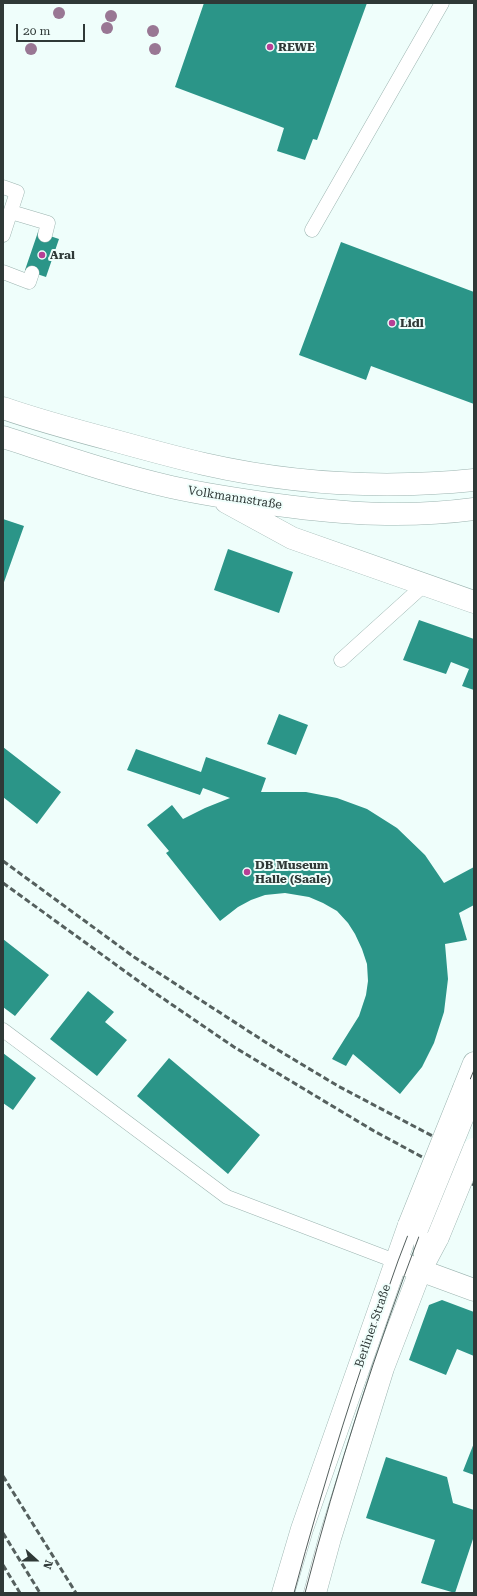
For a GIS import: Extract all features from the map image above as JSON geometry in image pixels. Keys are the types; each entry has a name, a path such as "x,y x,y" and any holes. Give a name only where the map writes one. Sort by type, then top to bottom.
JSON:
{"main road":[{"path":"3,408 32,418 204,464 259,474 349,484 439,484 474,480"},
{"name":"Volkmannstraße","path":"3,437 94,466 170,487 214,496 329,512 412,515 474,509"},
{"path":"214,496 292,538 474,602"},
{"name":"Berliner Straße","path":"315,1593 330,1538 383,1368 421,1269 423,1231 469,1094 474,1063"},
{"name":"Berliner Straße","path":"283,1593 302,1529 395,1261 423,1231 474,1149"},
{"path":"395,1261 421,1269 474,1290"}],"lane":[{"path":"312,230 442,3"},
{"path":"3,187 17,192 3,235"},
{"path":"11,212 48,223 45,235"},
{"path":"3,272 30,282 32,273"},
{"path":"341,660 424,585"},
{"path":"3,1030 227,1197 395,1261"}],"building":[{"name":"REWE","path":"204,3 367,3 317,140 313,139 305,160 277,151 284,128 175,87"},
{"name":"Aral","path":"38,232 59,239 46,277 25,270"},
{"name":"Lidl","path":"341,242 474,292 474,404 371,366 366,380 299,355"},
{"path":"3,519 24,526 3,585"},
{"path":"228,549 293,572 279,613 214,590"},
{"path":"419,620 474,639 474,690 462,686 469,669 451,662 446,674 403,660"},
{"path":"279,714 308,725 296,755 267,744"},
{"path":"3,747 61,792 37,824 3,797"},
{"path":"136,749 201,772 206,757 266,778 261,792 306,792 337,798 367,809 397,828 425,855 444,883 474,867 474,905 459,913 467,940 445,944 448,979 444,1012 434,1043 422,1067 400,1094 353,1054 346,1066 332,1059 359,1016 366,995 368,981 367,964 362,949 348,923 337,911 323,903 309,897 285,893 265,895 251,900 238,907 220,921 166,853 169,851 147,825 172,805 183,819 230,798 203,788 200,795 127,770"},
{"path":"3,939 49,975 15,1016 3,1007"},
{"path":"88,991 114,1012 105,1022 127,1040 97,1076 50,1039"},
{"path":"3,1053 36,1078 13,1110 3,1103"},
{"path":"169,1058 260,1135 228,1174 137,1096"},
{"path":"442,1300 474,1312 474,1356 457,1349 446,1375 409,1360 429,1305"},
{"path":"474,1443 474,1475 463,1471"},
{"path":"386,1457 447,1477 453,1503 474,1510 474,1536 455,1593 421,1583 435,1540 366,1518"}],"tram line":[{"path":"294,1593 330,1467 356,1384 398,1261 474,1070"},
{"path":"305,1593 330,1501 388,1320 427,1214 474,1099"}],"railway":[{"path":"3,861 134,957 273,1047 338,1086 474,1158"},
{"path":"3,883 155,993 234,1047 374,1131 474,1185"},
{"path":"3,1476 76,1593"},
{"path":"3,1533 40,1593"},
{"path":"3,1565 20,1593"}],"place":[{"name":"REWE","path":"270,47"},
{"name":"Aral","path":"42,255"},
{"name":"Lidl","path":"392,323"},
{"name":"DB Museum Halle (Saale)","path":"247,872"}]}
